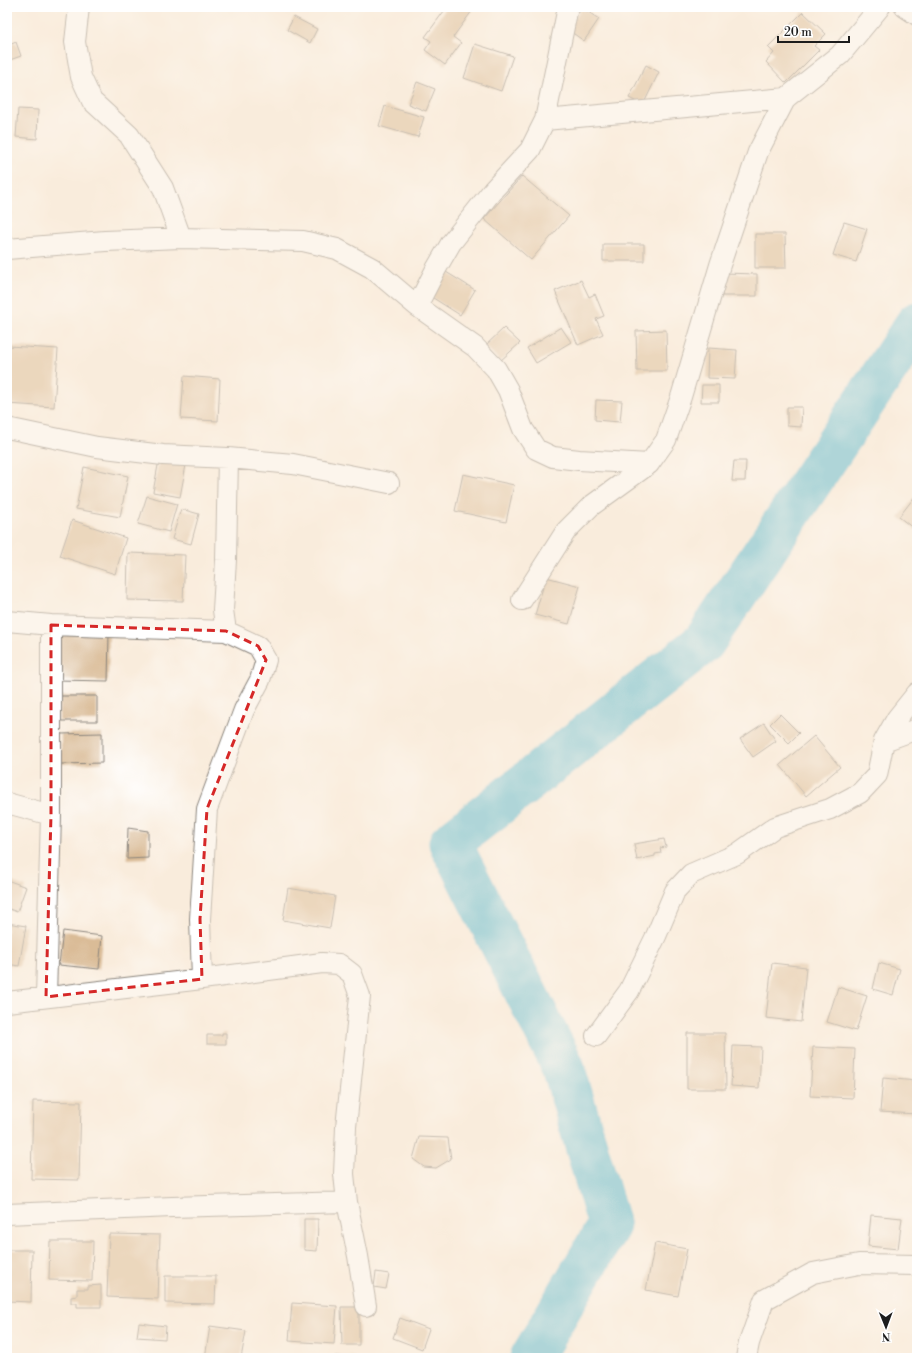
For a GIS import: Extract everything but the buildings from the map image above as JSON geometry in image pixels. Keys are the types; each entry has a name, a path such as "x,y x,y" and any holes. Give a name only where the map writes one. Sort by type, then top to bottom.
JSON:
{"street":[{"path":"78,7 75,42 81,77 92,101 128,136 163,188 181,238"},
{"path":"417,306 451,243 493,190 530,150 545,120 568,7"},
{"path":"522,600 566,531 591,506 649,464 666,440 681,397 720,265 758,152 786,98 840,55 880,7"},
{"path":"905,7 917,15"},
{"path":"545,120 786,98"},
{"path":"7,249 105,241 181,238 303,241 337,249 372,268 417,306 475,347 496,369 508,390 523,429 536,449 553,456 579,460 649,464"},
{"path":"7,428 97,447 163,455 228,458 293,464 389,483"},
{"path":"226,631 222,610 226,560 228,458"},
{"path":"7,621 51,625 226,631 258,646 266,660 260,680 244,710 207,809 200,919 202,979"},
{"path":"46,997 52,815 51,625"},
{"path":"596,1036 629,991 656,936 675,891 691,874 737,854 775,827 830,809 860,793 878,775 884,741 897,718 917,693"},
{"path":"884,741 917,729"},
{"path":"7,803 52,815"},
{"path":"7,1002 322,963 339,964 352,974 360,996 346,1126 344,1174 346,1202 358,1256 366,1306"},
{"path":"7,1214 346,1202"},
{"path":"746,1358 749,1342 764,1300 813,1273 859,1264 917,1265"}],"highlighted area":[{"path":"51,625 226,631 258,646 266,660 207,809 200,919 202,979 46,997 51,815"}],"waterway":[{"path":"531,1358 609,1225 563,1066 450,843 704,642 917,323"}]}
